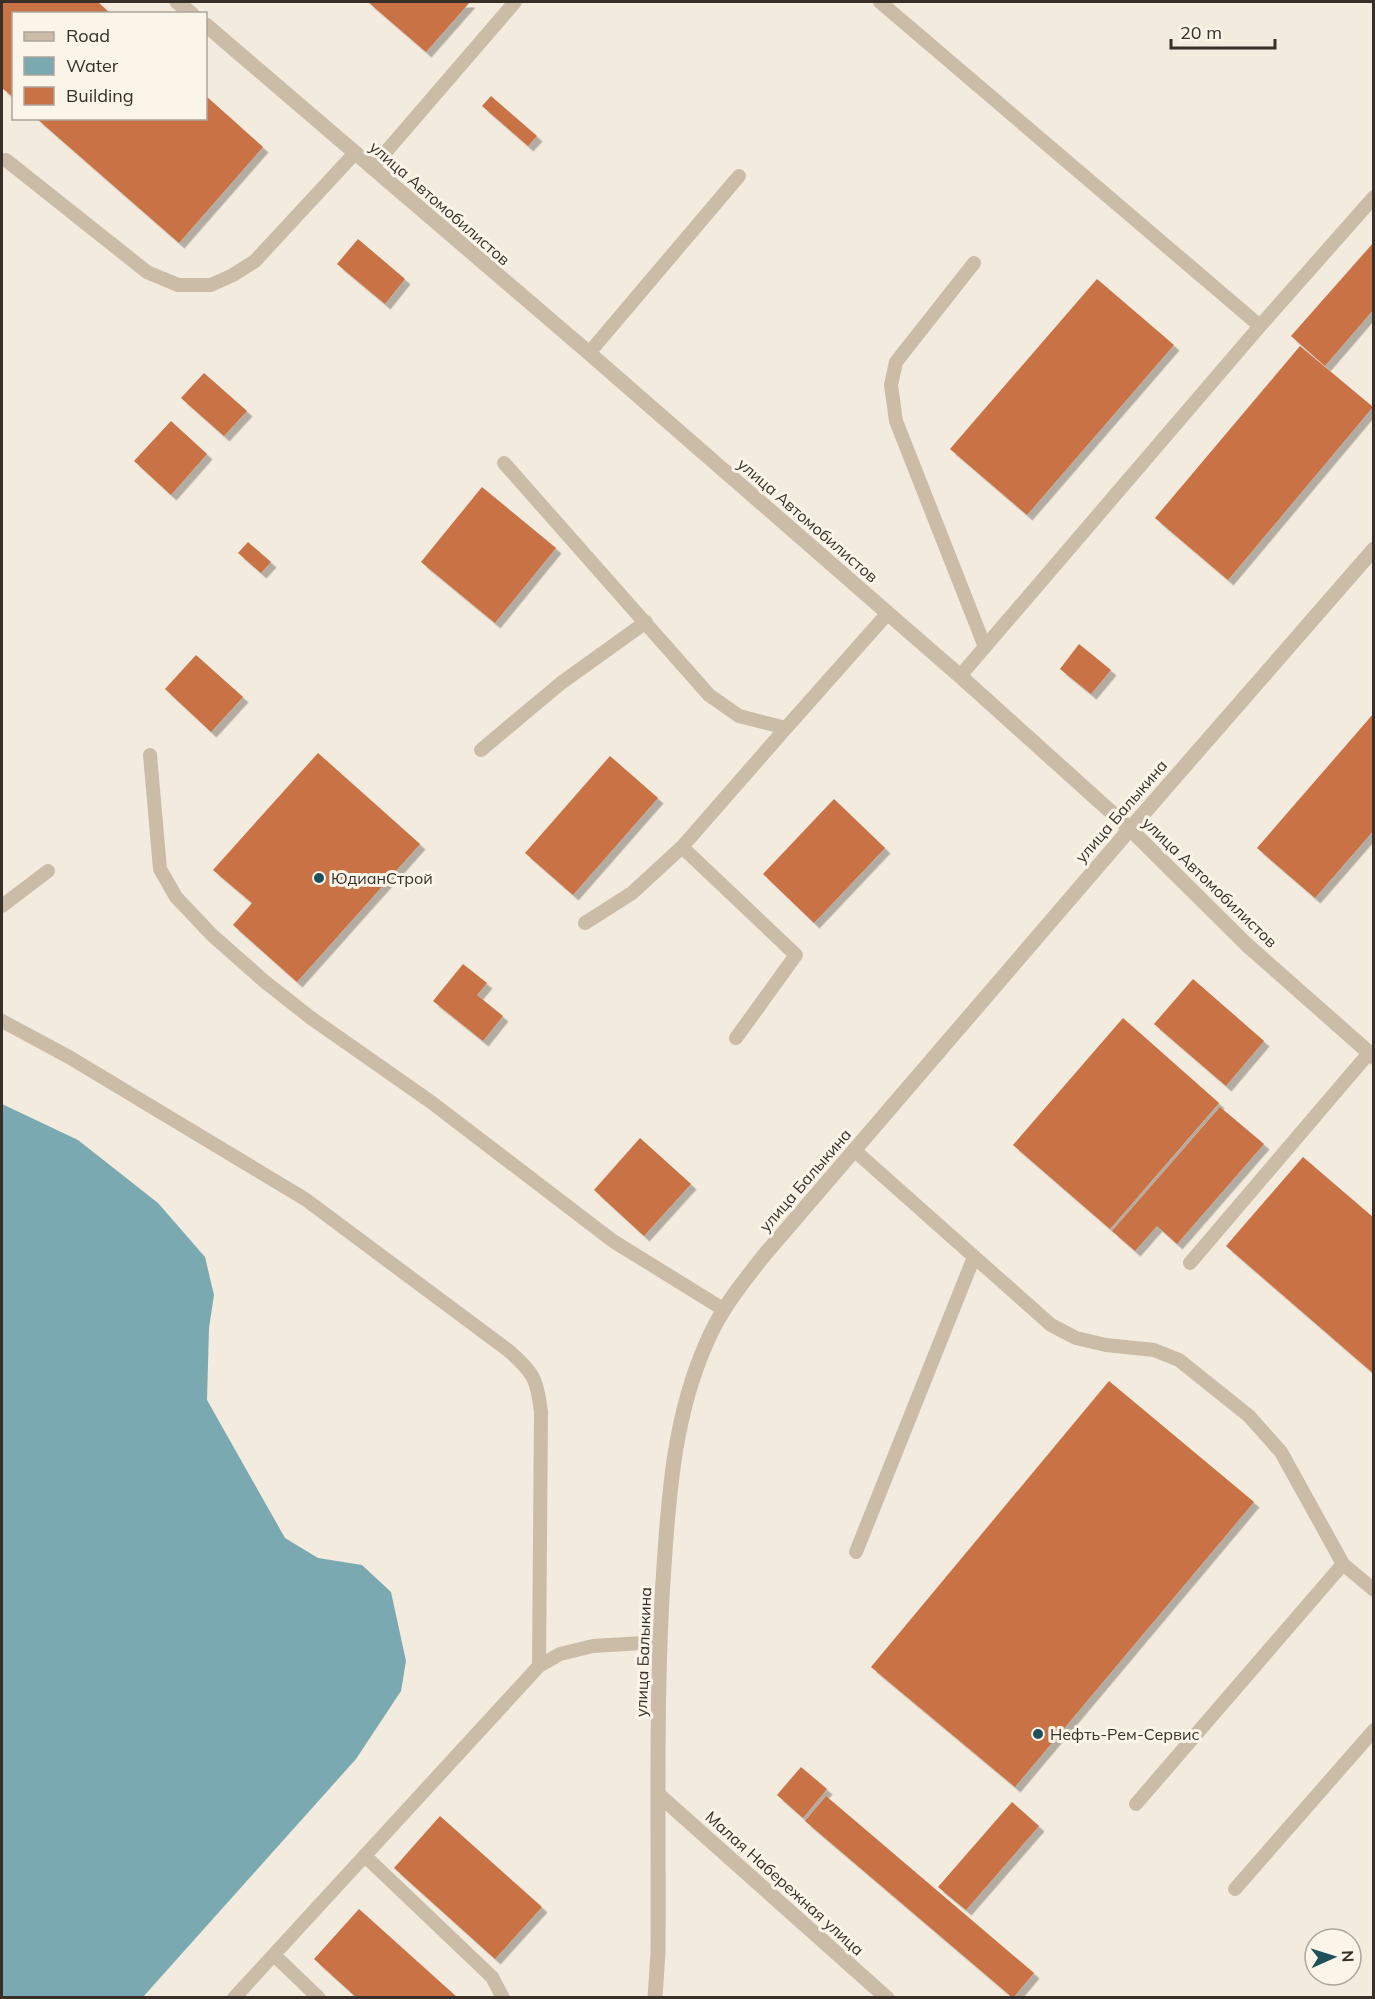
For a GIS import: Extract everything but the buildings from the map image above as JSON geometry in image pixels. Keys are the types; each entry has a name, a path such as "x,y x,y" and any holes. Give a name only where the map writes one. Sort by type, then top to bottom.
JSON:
{"street":[{"path":"177,2 190,12"},
{"name":"улица Автомобилистов","path":"207,27 589,353 960,676 1130,829 1247,945 1371,1055"},
{"name":"улица Балыкина","path":"655,1998 658,1952 659,1642 668,1510 676,1440 688,1393 706,1344 723,1309 766,1253 854,1150 1374,549"},
{"name":"Малая Набережная улица","path":"659,1795 887,1998"}],"lane":[{"path":"372,168 515,2"},
{"path":"880,2 1260,326"},
{"path":"6,160 147,272 178,285 211,285 255,261 355,153"},
{"path":"589,353 739,176"},
{"path":"960,676 1260,326 1374,197"},
{"path":"974,262 896,362 891,385 896,421 985,647"},
{"path":"504,464 709,695 739,716 786,728"},
{"path":"585,923 632,893 682,847 888,613"},
{"path":"481,750 561,683 646,622"},
{"path":"150,755 160,869 176,897 212,935 264,981 311,1018 431,1102 613,1240 723,1309"},
{"path":"682,847 796,955 736,1038"},
{"path":"2,906 48,871"},
{"path":"2,1021 69,1057 305,1199 509,1351 529,1369 538,1388 541,1412 540,1666"},
{"path":"1190,1263 1371,1055"},
{"path":"854,1150 1051,1325 1076,1338 1106,1345 1154,1350 1179,1360 1250,1416 1281,1452 1343,1564 1374,1590"},
{"path":"856,1552 974,1257"},
{"path":"1136,1804 1343,1564"},
{"path":"234,1998 540,1666 560,1654 593,1646 659,1642"},
{"path":"1235,1889 1374,1730"},
{"path":"365,1856 492,1977 503,1998"},
{"path":"274,1955 320,1998"}],"water":[{"path":"2,1104 78,1140 158,1203 205,1257 214,1295 209,1328 207,1400 285,1538 318,1558 362,1565 391,1592 406,1661 401,1691 356,1759 143,1997 2,1997"}],"place":[{"name":"ЮдианСтрой","path":"319,878"},
{"name":"Нефть-Рем-Сервис","path":"1038,1734"}]}
